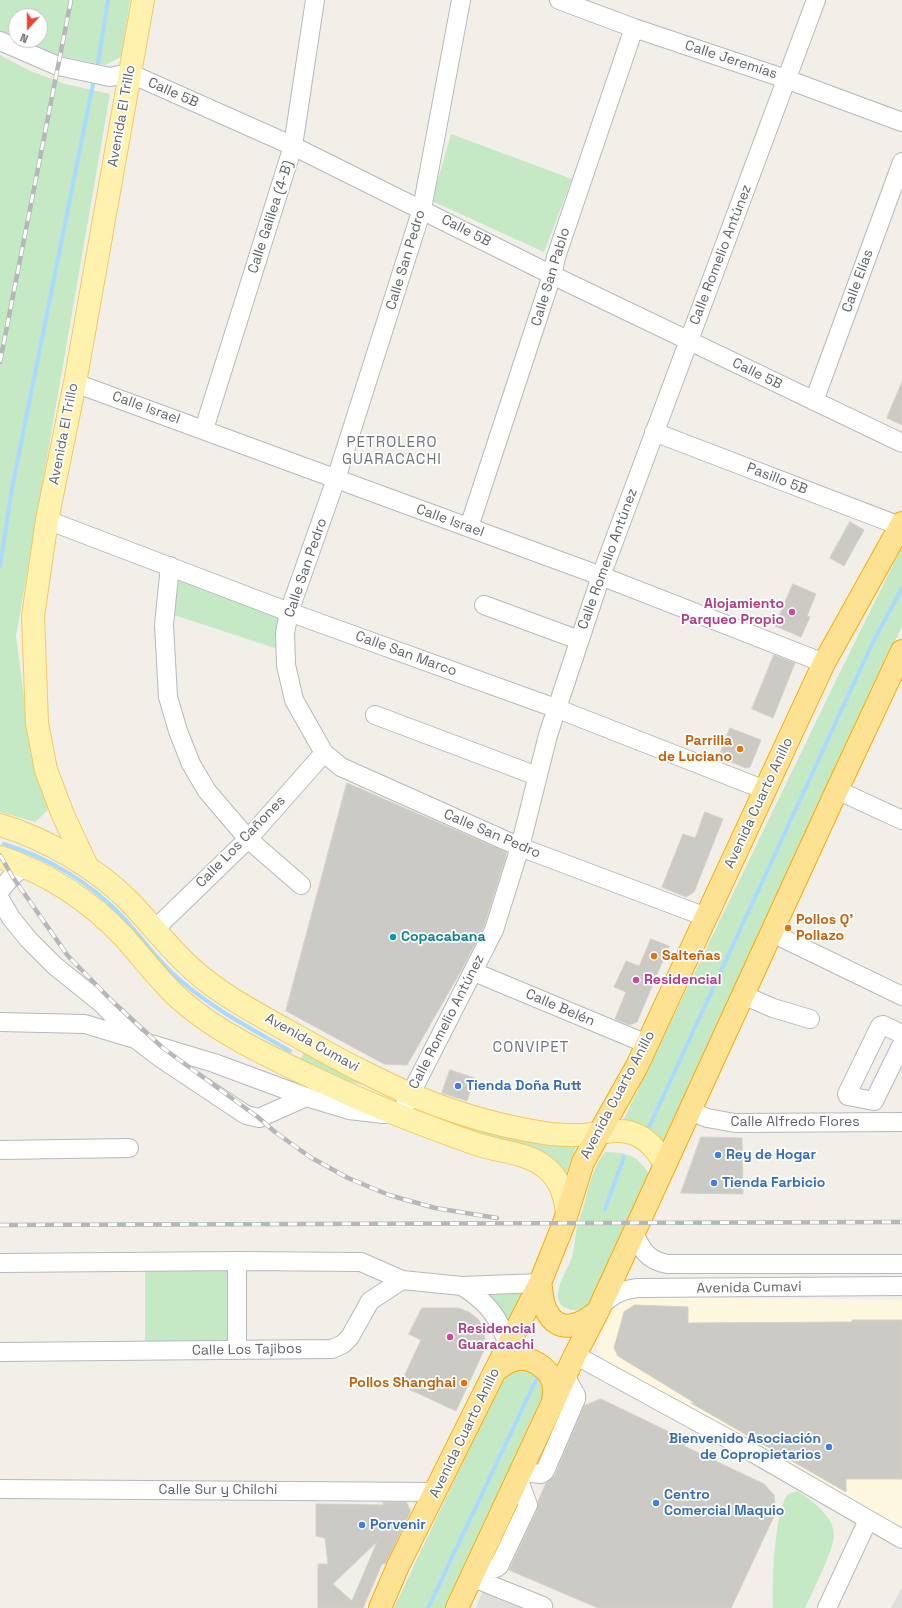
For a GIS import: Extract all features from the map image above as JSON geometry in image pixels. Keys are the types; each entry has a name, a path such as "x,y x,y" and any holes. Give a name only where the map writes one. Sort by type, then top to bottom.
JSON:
{"highway":[{"name":"Avenida Cuarto Anillo","path":"380,1608 398,1566 540,1283 567,1212 583,1162 628,1084 824,663 901,524"},
{"path":"457,1608 575,1355 634,1233 837,790 902,652"},
{"path":"540,1283 546,1311 559,1323 566,1325 579,1324 599,1308"},
{"path":"495,1371 504,1364 519,1359 537,1363 544,1368 553,1382 553,1404"}],"main road":[{"name":"Avenida El Trillo","path":"86,864 63,815 46,770 37,723 33,616 47,520 75,382 143,0"},
{"name":"Avenida Cumavi","path":"0,825 37,840 86,864 127,899 181,958 203,979 236,1001 361,1071 410,1094 454,1111 538,1132 565,1135 627,1131 636,1135 652,1146 665,1164"},
{"name":"Avenida Cumavi","path":"0,857 25,866 62,886 90,906 122,936 182,1001 210,1022 234,1037 280,1062 311,1088 354,1097 479,1145 535,1160 548,1169 558,1180 565,1198 567,1212"},
{"path":"280,1062 289,1059 295,1053 299,1045 298,1036"}],"street":[{"name":"Calle Galilea (4-B)","path":"204,429 293,146 315,0"},
{"name":"Calle San Pedro","path":"461,0 422,209 336,480 289,612 285,633 286,665 294,700 324,753 341,767 520,847 706,917"},
{"name":"Calle Jeremías","path":"559,0 634,28 786,79 902,122"},
{"name":"Calle Romelio Antúnez","path":"400,1115 494,930 520,847 548,735 558,709 579,640 601,576 816,0"},
{"name":"Calle San Pablo","path":"469,527 552,275 556,257 634,28"},
{"path":"0,40 58,66 110,77 129,73"},
{"name":"Calle 5B","path":"129,73 293,146 552,275 902,443"},
{"name":"Calle Elías","path":"814,401 902,162"},
{"name":"Calle Israel","path":"75,382 204,429 336,480 601,576 824,663"},
{"name":"Pasillo 5B","path":"654,432 901,524"},
{"name":"Calle San Marco","path":"47,520 289,612 558,709 765,790"},
{"path":"170,566 164,625 168,697 178,731 191,764 207,791 248,839 302,885"},
{"path":"484,605 579,640"},
{"path":"375,715 537,776"},
{"name":"Calle Los Cañones","path":"155,929 248,839 324,753"},
{"path":"837,790 902,820"},
{"path":"0,891 12,876 25,866"},
{"path":"0,899 11,918 29,940 55,966 101,1003 136,1040 246,1115 259,1118 311,1088"},
{"path":"772,933 902,996"},
{"name":"Calle Belén","path":"474,972 646,1044"},
{"path":"743,995 773,1008 810,1019"},
{"path":"0,1022 85,1024 214,1063 311,1088"},
{"path":"902,1034 882,1025 880,1026 847,1094 848,1096 874,1101 902,1044"},
{"path":"850,1122 859,1098"},
{"name":"Calle Alfredo Flores","path":"690,1111 707,1118 734,1123 902,1122"},
{"path":"0,1150 129,1148"},
{"name":"Avenida Cumavi","path":"634,1233 644,1253 649,1257 661,1263 676,1265 902,1264"},
{"path":"0,1263 238,1261 361,1262 402,1280 462,1286 540,1283"},
{"path":"237,1349 238,1261"},
{"path":"772,1264 768,1266 764,1275 768,1284 773,1287"},
{"name":"Calle Los Tajibos","path":"0,1352 332,1349 343,1344 350,1337 370,1301 402,1280"},
{"path":"462,1286 479,1297 489,1308 501,1326 508,1347"},
{"name":"Avenida Cumavi","path":"599,1308 611,1296 618,1292 638,1288 902,1286"},
{"path":"575,1355 695,1420 723,1448 748,1463 773,1474 802,1481 902,1539"},
{"path":"519,1475 541,1474 546,1471 576,1399 576,1395 566,1377"},
{"name":"Calle Sur y Chilchi","path":"0,1489 436,1492"},
{"path":"827,1608 868,1520"},
{"path":"473,1573 544,1606"}],"shaded area":[{"name":"Bienvenido Asociación de Copropietarios","path":"628,1297 902,1300 902,1527 609,1367 600,1355 597,1347 611,1311"},
{"path":"902,1587 902,1608 891,1608"},
{"path":"483,1590 542,1608 476,1608"}],"green space":[{"path":"0,0 130,0 121,57 105,65 50,54 37,48 48,48 48,8 8,8 8,34 0,31"},
{"path":"0,55 28,70 65,84 110,94 16,636 28,728 48,810 35,822 0,812"},
{"path":"451,134 572,179 544,252 432,201"},
{"path":"902,547 902,626 662,1143 622,1123"},
{"path":"177,578 279,615 281,650 171,614"},
{"path":"305,1051 366,1085 327,1079 297,1065"},
{"path":"434,1115 538,1141 576,1147 564,1179 434,1119"},
{"path":"605,1152 621,1153 632,1157 642,1164 651,1177 589,1307 580,1310 569,1309 564,1307 558,1299 559,1289 572,1257 577,1224 583,1209 591,1179"},
{"path":"145,1269 233,1269 233,1344 145,1344"},
{"path":"481,1289 528,1291 511,1327 499,1306"},
{"path":"527,1368 545,1382 547,1401 447,1608 394,1608 495,1394 509,1370"},
{"path":"797,1491 809,1499 826,1515 833,1527 833,1540 831,1549 805,1608 773,1608 775,1550 779,1518 787,1495"}],"building":[{"path":"902,382 902,425 887,418"},
{"path":"850,522 864,530 844,566 830,558"},
{"name":"Alojamiento Parqueo Propio","path":"793,584 816,594 807,616 810,617 801,637 775,626"},
{"path":"774,655 795,663 773,718 752,709"},
{"name":"Parrilla de Luciano","path":"730,728 761,740 750,767 746,768 719,757"},
{"name":"Copacabana","path":"347,783 506,852 484,926 462,969 407,1065 384,1064 286,1011"},
{"path":"705,812 723,819 694,892 686,897 662,887 683,834 695,838"},
{"path":"651,939 669,946 637,1022 630,1025 615,1019 626,992 614,987 626,961 639,966"},
{"name":"Tienda Doña Rutt","path":"450,1070 475,1078 467,1101 442,1093"},
{"path":"701,1137 742,1138 743,1194 681,1193"},
{"name":"Bienvenido Asociación de Copropietarios","path":"635,1305 688,1307 688,1323 852,1322 852,1320 902,1320 902,1479 846,1479 846,1492 691,1403 695,1403 618,1356 614,1348 624,1312"},
{"path":"422,1308 458,1308 469,1312 478,1319 484,1328 484,1350 456,1411 400,1385 421,1340 409,1334"},
{"name":"Centro Comercial Maquio","path":"601,1399 686,1440 684,1446 764,1484 774,1495 776,1512 731,1608 598,1608 509,1570 537,1510 538,1501 546,1483 555,1475 584,1406"},
{"name":"Porvenir","path":"383,1502 406,1502 411,1511 386,1563 382,1564 363,1608 318,1608 318,1564 328,1564 325,1538 316,1536 316,1504 383,1505","holes":["377,1542 352,1601 333,1584"]}],"waterway":[{"path":"98,63 108,0"},
{"path":"0,566 12,488 93,84"},
{"path":"649,1127 871,646 902,588"},
{"path":"4,844 20,849 51,863 95,891 120,914 172,973 206,1000 233,1018 290,1051"},
{"path":"605,1209 624,1157"},
{"path":"428,1608 536,1380"}],"railway":[{"path":"0,362 71,0"},
{"path":"0,855 12,876 68,956 111,1000 163,1048 259,1118 275,1132 310,1157 348,1178 389,1195 435,1208 497,1218"},
{"path":"0,1225 902,1222"}],"place":[{"name":"Alojamiento Parqueo Propio","path":"792,612"},
{"name":"Parrilla de Luciano","path":"740,749"},
{"name":"Pollos Q' Pollazo","path":"788,928"},
{"name":"Copacabana","path":"393,937"},
{"name":"Salteñas","path":"654,956"},
{"name":"Residencial","path":"636,980"},
{"name":"Tienda Doña Rutt","path":"458,1086"},
{"name":"Rey de Hogar","path":"718,1155"},
{"name":"Tienda Farbicio","path":"714,1183"},
{"name":"Residencial Guaracachi","path":"450,1337"},
{"name":"Pollos Shanghai","path":"464,1383"},
{"name":"Bienvenido Asociación de Copropietarios","path":"829,1447"},
{"name":"Centro Comercial Maquio","path":"656,1503"},
{"name":"Porvenir","path":"362,1525"}],"district":[{"name":"PETROLERO GUARACACHI","path":"392,452"},
{"name":"CONVIPET","path":"531,1048"}]}
